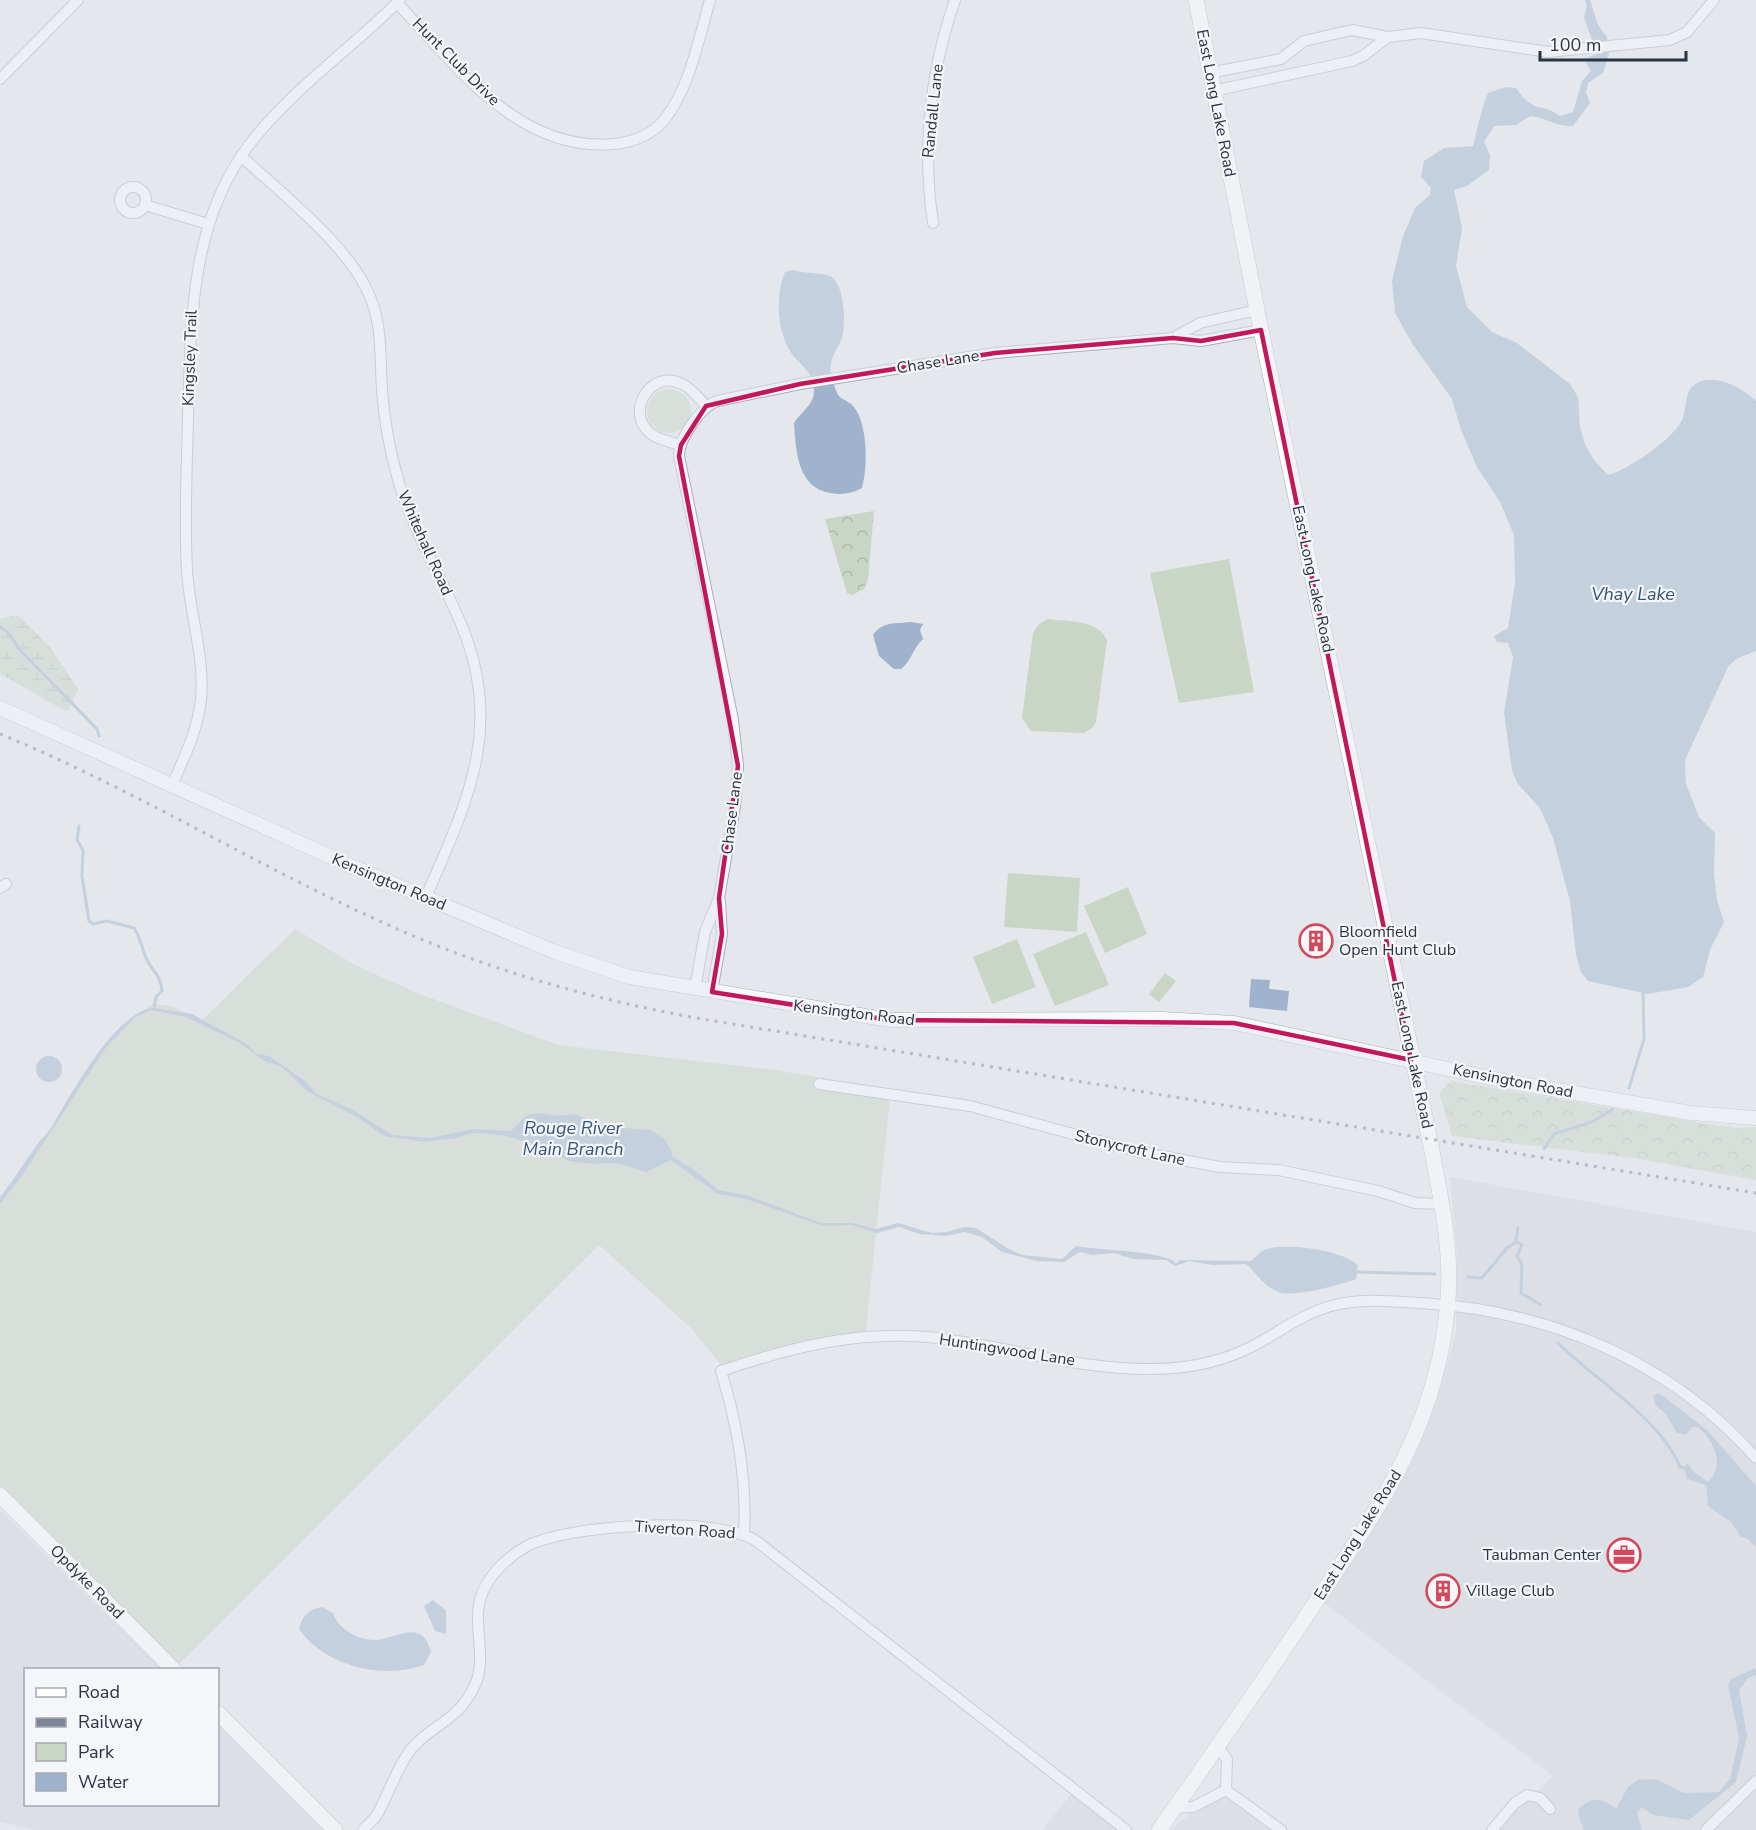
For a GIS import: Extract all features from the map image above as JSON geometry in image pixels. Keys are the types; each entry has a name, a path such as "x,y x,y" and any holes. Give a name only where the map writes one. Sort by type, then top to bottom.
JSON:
{"main road":[{"name":"East Long Lake Road","path":"1159,1830 1348,1556 1399,1473 1429,1398 1440,1354 1448,1305 1448,1249 1442,1204 1261,330 1209,73 1197,0"},
{"name":"Opdyke Road","path":"0,1495 172,1668"},
{"path":"219,1714 335,1830"}],"street":[{"path":"0,79 78,0"},
{"name":"Hunt Club Drive","path":"399,1 478,88 508,112 554,137 579,143 606,145 623,143 644,136 668,114 681,91 710,0"},
{"name":"Randall Lane","path":"933,223 928,159 930,106 940,50 955,0"},
{"path":"1209,73 1281,59 1304,40 1352,30 1388,37 1421,33 1538,51 1577,50 1670,40 1682,36 1692,27 1714,0"},
{"name":"Kingsley Trail","path":"172,785 193,735 201,699 201,672 187,580 186,512 193,296 208,224 221,191 241,156 274,118 399,1"},
{"path":"1213,91 1358,59 1388,37"},
{"path":"1281,59 1284,74"},
{"path":"1248,66 1251,81"},
{"name":"Whitehall Road","path":"241,156 351,263 370,294 377,321 383,399 393,463 411,517 461,624 473,659 480,708 478,761 464,809 426,897"},
{"path":"145,205 208,224"},
{"name":"Chase Lane","path":"1173,338 1200,323 1257,310"},
{"name":"Chase Lane","path":"706,406 717,401 800,384 1019,350 1173,338 1201,341 1261,330"},
{"path":"677,382 684,385 706,406 681,445 659,438 644,425 640,408 645,394 656,384 677,382"},
{"name":"Chase Lane","path":"681,445 680,456 738,747 737,786 719,898 705,932 695,989"},
{"name":"Kensington Road","path":"0,708 426,897 600,969 712,992 890,1020 1162,1019 1234,1023 1499,1080 1691,1113 1756,1118"},
{"name":"Chase Lane","path":"712,992 722,934 719,898"},
{"name":"Stonycroft Lane","path":"819,1084 970,1106 1139,1152 1220,1167 1279,1170 1378,1191 1415,1203 1442,1204"},
{"name":"Huntingwood Lane","path":"744,1534 746,1505 721,1371 826,1341 889,1336 928,1338 1108,1367 1177,1368 1231,1356 1307,1315 1334,1305 1374,1301 1448,1305"},
{"path":"1448,1305 1534,1320 1609,1348 1663,1377 1686,1393 1720,1421 1756,1458"},
{"name":"Tiverton Road","path":"363,1830 377,1813 412,1748 456,1713 472,1691 480,1670 477,1617 479,1600 492,1576 513,1556 528,1546 545,1540 612,1527 708,1528 744,1534 811,1582 1126,1830"},
{"path":"1218,1747 1227,1759 1226,1790"},
{"path":"1706,1830 1756,1781"},
{"path":"1174,1808 1193,1807 1226,1790"},
{"path":"1226,1790 1281,1830"},
{"path":"1492,1830 1515,1803 1527,1795 1540,1798 1550,1809"}],"highlighted area":[{"path":"1261,330 1411,1060 1234,1023 890,1020 712,992 722,934 719,898 738,766 679,456 681,445 706,406 800,384 995,353 1173,338 1201,341"}],"shaded area":[{"path":"1450,1177 1756,1232 1756,1830 1497,1830 1553,1776 1323,1602 1379,1519 1411,1461 1451,1352 1456,1331 1457,1257"},
{"path":"0,1510 161,1668 24,1668 24,1806 219,1806 219,1725 325,1830 35,1830 0,1822"},
{"path":"1072,1793 1119,1830 1042,1830"},
{"path":"1220,1796 1226,1797 1272,1830 1172,1830 1180,1821"}],"green space":[{"path":"669,389 685,395 691,411 685,427 669,433 653,427 647,411 653,395"},
{"path":"874,511 868,580 864,589 852,595 847,593 825,519"},
{"path":"1229,559 1254,692 1179,703 1150,573"},
{"path":"18,615 50,647 78,689 68,711 0,674 0,619"},
{"path":"1048,619 1089,625 1097,628 1107,640 1096,722 1091,729 1083,733 1031,731 1022,718 1033,633 1039,624"},
{"path":"1008,873 1080,878 1077,932 1004,927"},
{"path":"1128,887 1147,934 1105,953 1084,906"},
{"path":"295,929 355,965 417,993 558,1045 774,1070 891,1089 865,1338 725,1370 692,1329 599,1245 179,1664 0,1485 0,1196 41,1142 110,1037 152,1004 172,1006 201,1021"},
{"path":"1086,932 1109,985 1055,1006 1033,954"},
{"path":"1017,939 1036,987 992,1004 973,957"},
{"path":"1165,973 1176,981 1159,1002 1149,994"},
{"path":"1451,1081 1733,1128 1756,1127 1756,1180 1632,1158 1452,1136 1439,1093"}],"water":[{"name":"Vhay Lake","path":"1585,0 1590,0 1598,25 1607,37 1609,54 1603,73 1588,83 1586,92 1590,103 1573,126 1530,116 1516,125 1494,126 1484,142 1490,155 1489,170 1467,186 1454,190 1462,228 1456,266 1467,307 1492,332 1517,343 1570,384 1578,397 1580,427 1585,444 1594,460 1608,475 1638,460 1677,428 1685,411 1690,389 1700,382 1717,380 1735,386 1756,401 1756,651 1736,659 1728,667 1685,760 1686,784 1699,817 1715,833 1714,874 1717,900 1724,922 1710,950 1703,977 1688,987 1648,994 1588,981 1581,972 1576,955 1570,901 1553,838 1540,808 1517,783 1512,770 1504,713 1513,657 1508,643 1497,642 1494,636 1508,628 1515,584 1514,535 1500,502 1477,467 1461,430 1452,399 1413,345 1395,313 1392,281 1403,236 1415,208 1430,195 1431,188 1421,177 1424,161 1444,148 1473,146 1488,93 1506,87 1516,88 1533,105 1548,109 1560,116 1573,112 1582,81 1591,71 1584,59 1597,54 1584,18 1587,6"},
{"path":"793,270 830,276 839,287 844,314 843,331 832,361 831,376 838,395 851,404 858,414 862,423 865,446 862,488 850,493 834,494 819,489 805,476 800,466 794,423 811,401 814,386 810,375 787,345 779,314 782,281 785,272"},
{"path":"911,622 923,624 920,630 923,639 905,665 901,669 894,669 879,656 873,635 885,625"},
{"path":"1251,979 1270,980 1269,989 1289,991 1287,1011 1249,1007"},
{"name":"Rouge River Main Branch","path":"154,1008 192,1014 245,1043 257,1054 269,1056 305,1081 317,1094 353,1110 392,1135 430,1138 473,1129 511,1131 527,1115 574,1114 612,1127 650,1130 664,1138 672,1156 697,1172 718,1190 746,1195 821,1223 852,1223 876,1229 898,1223 932,1233 964,1227 976,1228 1022,1255 1062,1259 1076,1246 1161,1256 1176,1264 1180,1260 1251,1261 1262,1251 1271,1248 1297,1247 1327,1252 1351,1260 1358,1266 1356,1279 1317,1290 1285,1293 1269,1287 1246,1264 1213,1265 1189,1261 1175,1266 1166,1260 1133,1259 1114,1253 1092,1255 1080,1252 1064,1262 1037,1261 1002,1252 982,1237 965,1232 946,1236 920,1234 899,1227 877,1233 852,1225 823,1226 746,1199 718,1194 671,1160 646,1172 616,1163 592,1164 569,1161 545,1148 503,1135 472,1133 457,1138 425,1142 384,1136 359,1118 307,1091 281,1066 266,1062 240,1043 186,1017 151,1010 134,1018 105,1049 22,1176 0,1204 0,1198 51,1129 95,1057 124,1023 139,1012"},
{"path":"49,1056 59,1059 62,1069 59,1079 49,1082 39,1079 36,1069 39,1059"},
{"path":"1659,1393 1707,1430 1756,1486 1756,1547 1748,1539 1741,1537 1731,1522 1708,1506 1706,1485 1687,1479 1684,1468 1687,1463 1695,1473 1708,1482 1716,1468 1716,1453 1709,1439 1698,1427 1692,1427 1686,1435 1677,1433 1665,1413 1656,1406 1653,1396"},
{"path":"433,1600 446,1610 446,1634 435,1631 424,1606"},
{"path":"322,1607 333,1613 344,1629 356,1636 375,1640 408,1632 415,1633 422,1635 431,1652 424,1665 390,1671 373,1670 339,1661 310,1642 299,1629 307,1614 313,1609"},
{"path":"1756,1668 1756,1675 1747,1679 1739,1690 1747,1736 1736,1782 1689,1820 1653,1815 1641,1807 1637,1814 1642,1830 1584,1830 1578,1814 1579,1808 1589,1801 1598,1800 1616,1809 1628,1787 1638,1780 1656,1779 1684,1793 1719,1792 1730,1779 1739,1738 1728,1685 1731,1679"}],"waterway":[{"path":"0,627 8,632 20,650 97,729 99,736"},
{"path":"79,826 77,840 83,850 82,876 89,921 93,924 107,921 134,928 161,986 162,991 156,997 154,1008"},
{"path":"1629,1088 1644,1039 1643,993"},
{"path":"1544,1149 1554,1134 1592,1122 1613,1109"},
{"path":"1516,1241 1518,1228"},
{"name":"Rouge River Main Branch","path":"1467,1277 1482,1278 1507,1248 1516,1242 1522,1245 1517,1256 1522,1264 1521,1293 1541,1305"},
{"name":"Rouge River Main Branch","path":"1357,1272 1435,1274"},
{"name":"Rouge River Main Branch","path":"1558,1343 1642,1416 1671,1449 1680,1467 1684,1468"}],"railway":[{"path":"0,734 108,783 373,918 495,967 597,997 702,1019 1756,1193"}],"place":[{"name":"Bloomfield Open Hunt Club","path":"1316,941"},
{"name":"Taubman Center","path":"1624,1555"},
{"name":"Village Club","path":"1443,1591"}]}
